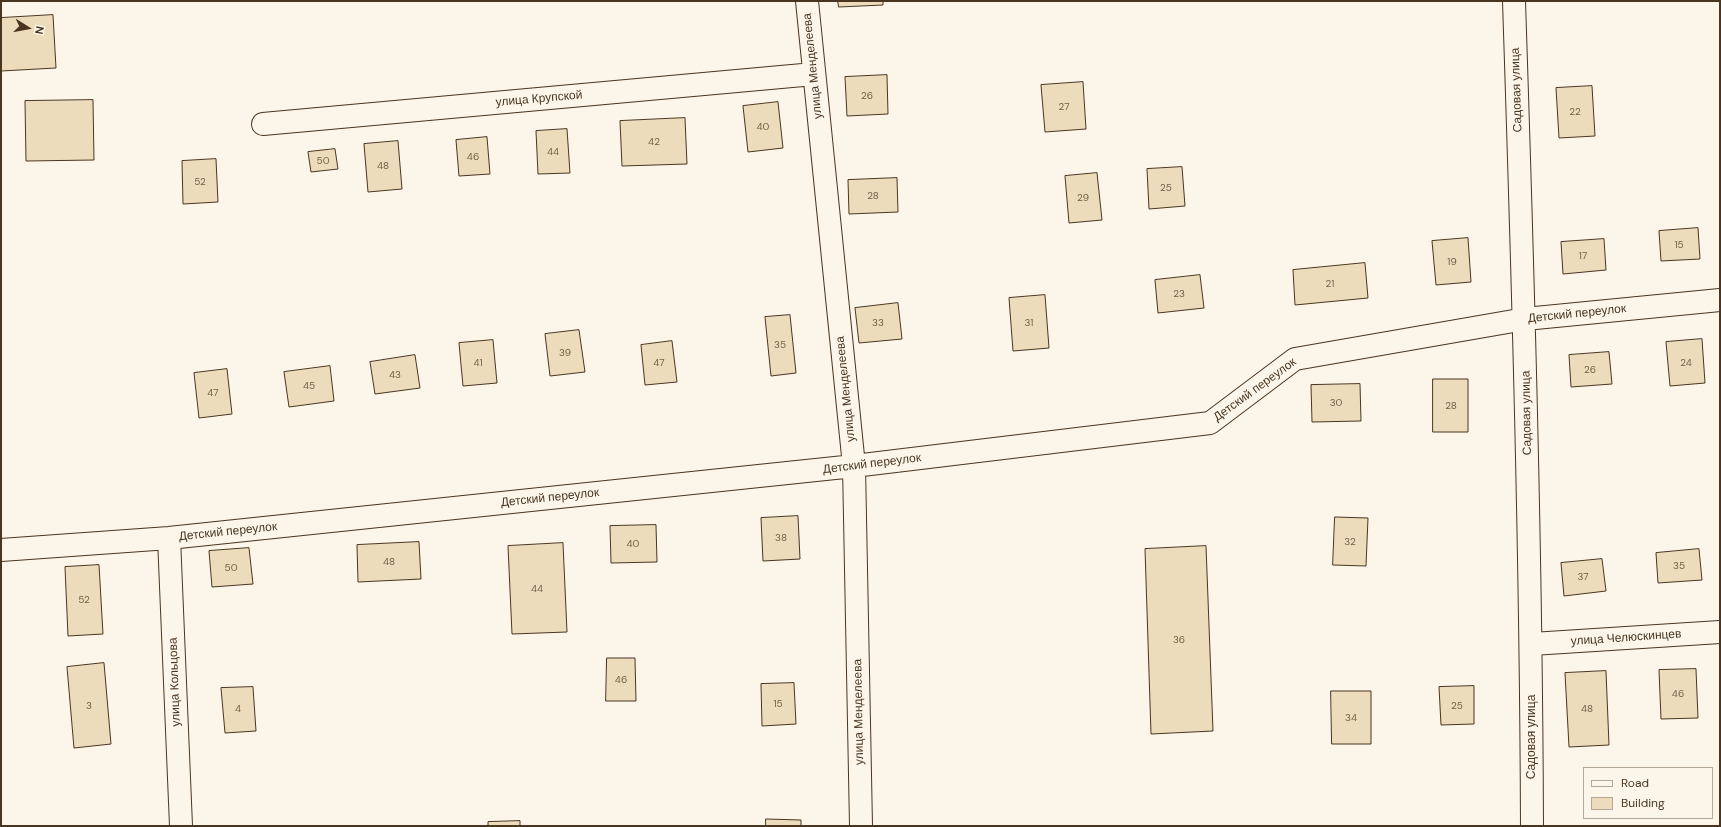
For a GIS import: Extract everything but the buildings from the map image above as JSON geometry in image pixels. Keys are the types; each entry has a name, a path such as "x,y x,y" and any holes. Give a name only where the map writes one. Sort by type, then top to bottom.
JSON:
{"street":[{"name":"улица Менделеева","path":"807,1 854,466 861,826"},
{"name":"Садовая улица","path":"1514,1 1525,318 1532,644 1532,826"},
{"name":"улица Крупской","path":"264,124 814,74"},
{"name":"Детский переулок","path":"1,550 169,538 854,466 1210,423 1295,359 1525,318 1720,300"},
{"name":"улица Кольцова","path":"169,538 181,826"},
{"name":"улица Челюскинцев","path":"1532,644 1720,632"}]}
